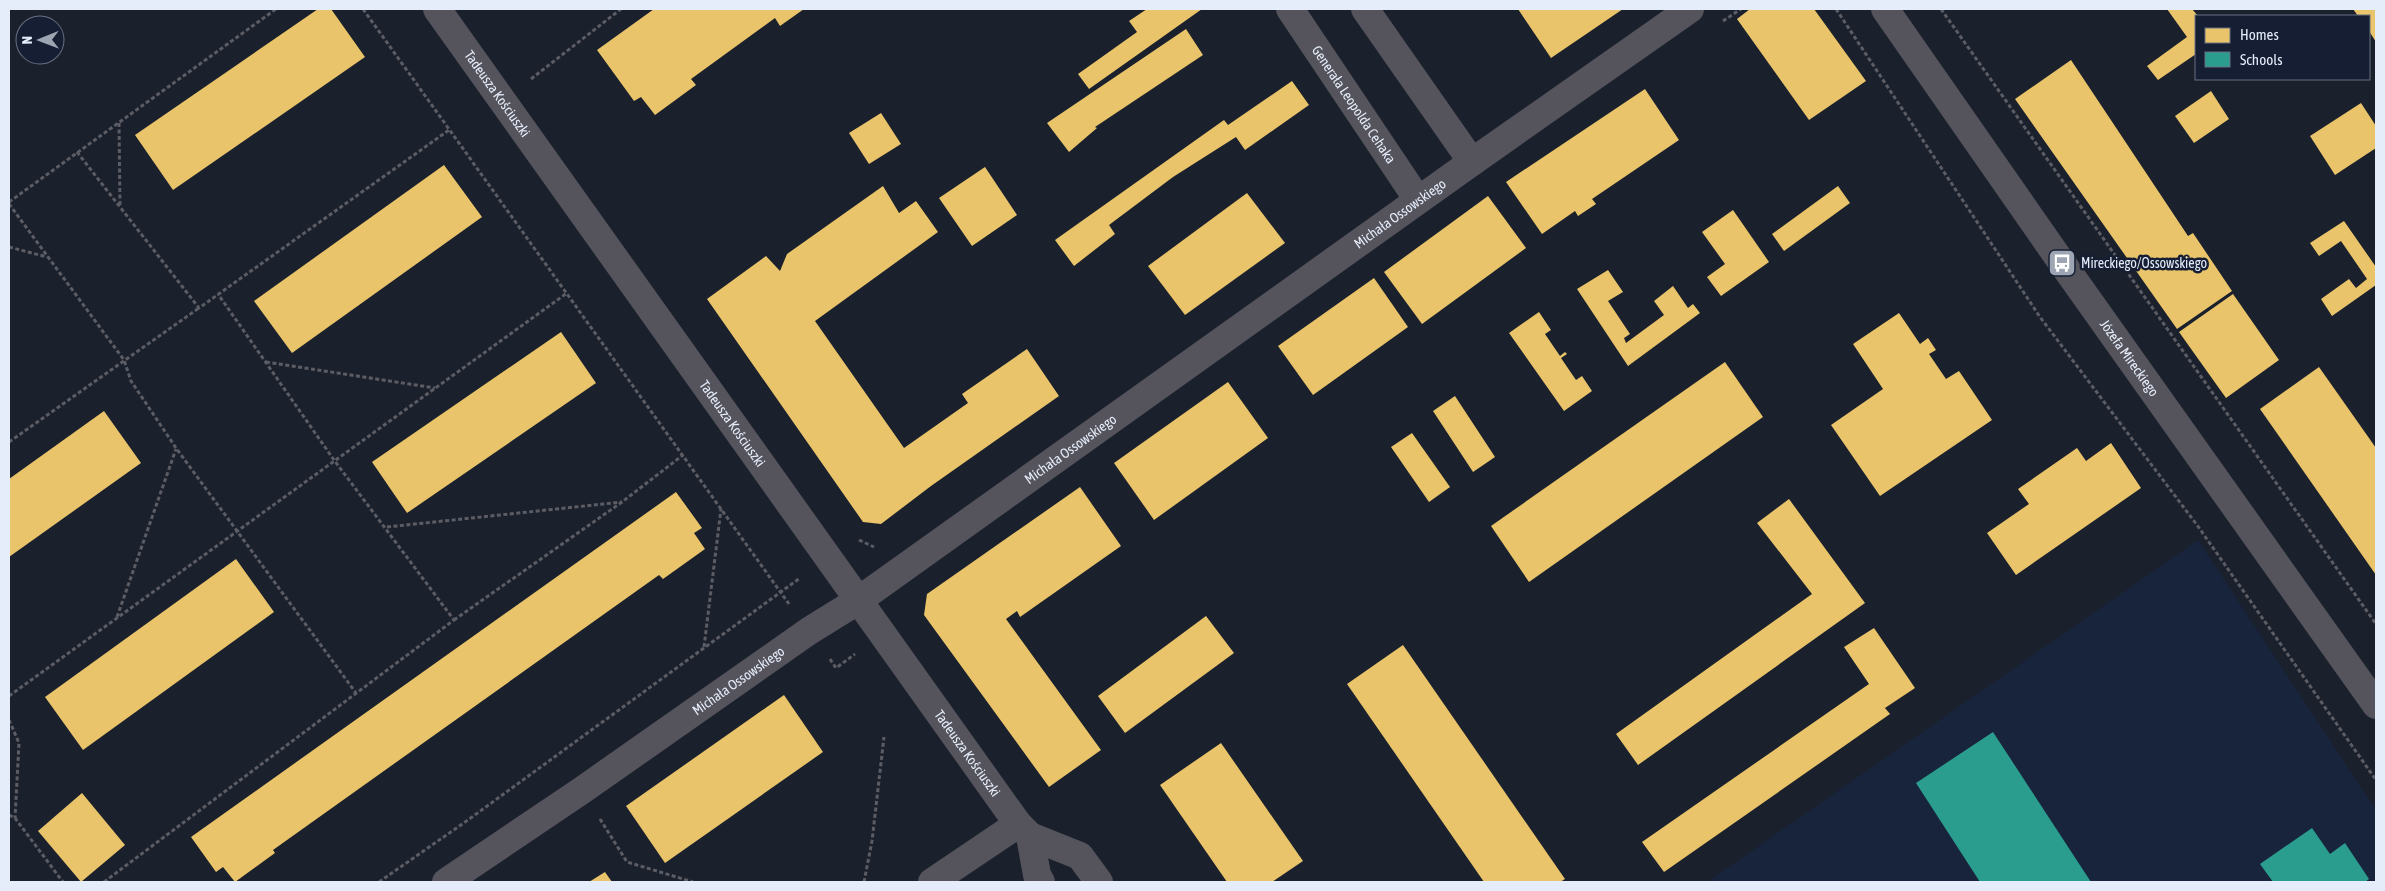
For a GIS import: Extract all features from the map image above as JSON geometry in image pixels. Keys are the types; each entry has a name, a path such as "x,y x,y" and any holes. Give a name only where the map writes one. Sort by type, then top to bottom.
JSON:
{"street":[{"name":"Tadeusza Kościuszki","path":"437,9 1024,830 1037,875 1042,882"},
{"name":"Generała Leopolda Cehaka","path":"1290,9 1418,200"},
{"path":"1365,9 1472,162"},
{"name":"Michała Ossowskiego","path":"446,882 581,791 809,631 859,600 1418,200 1690,9"},
{"name":"Józefa Mireckiego","path":"1885,9 2056,255 2376,705"},
{"path":"932,882 1024,830 1080,856 1099,882"}],"path":[{"path":"276,9 9,203 124,360 131,382 176,448 356,694"},
{"path":"363,9 781,592 468,820 379,882"},
{"path":"531,79 621,9"},
{"path":"1836,9 2040,317 2197,525 2376,780"},
{"path":"1941,9 2376,624"},
{"path":"119,122 120,208"},
{"path":"9,442 449,130"},
{"path":"77,152 199,308"},
{"path":"9,247 48,257"},
{"path":"218,294 334,460 454,620"},
{"path":"9,696 334,460 567,294"},
{"path":"266,362 436,388"},
{"path":"118,617 176,448"},
{"path":"104,882 454,620 622,502 683,455"},
{"path":"386,527 622,502"},
{"path":"704,648 721,509"},
{"path":"9,720 19,743 15,818"},
{"path":"864,882 872,841 884,737"},
{"path":"581,791 627,862 693,882"},
{"path":"9,815 15,818 63,882"}],"shaded area":[{"path":"2198,540 2376,810 2376,882 1707,882"}],"building: Homes":[{"path":"318,9 331,9 365,57 173,190 135,135"},
{"path":"654,9 804,9 780,26 775,18 691,79 696,85 655,115 641,97 634,101 597,50"},
{"path":"1147,9 1202,9 1089,89 1078,74 1137,32 1129,21"},
{"path":"1518,9 1623,9 1551,58"},
{"path":"1750,9 1814,9 1866,81 1809,120 1737,19"},
{"path":"2167,9 2192,9 2197,15 2195,15 2195,55 2158,80 2147,66 2187,37"},
{"path":"2353,9 2376,9 2376,42 2370,33 2370,15 2357,15"},
{"path":"1186,29 1203,55 1095,127 1097,128 1069,152 1047,123"},
{"path":"2071,60 2188,236 2193,233 2232,291 2177,329 2015,99"},
{"path":"1292,81 1309,105 1245,150 1236,137 1173,177 1109,225 1115,234 1074,266 1055,240 1224,120 1228,125"},
{"path":"1645,89 1679,140 1592,199 1596,204 1578,216 1575,211 1542,234 1506,182"},
{"path":"2211,91 2229,119 2194,143 2175,116"},
{"path":"2361,103 2376,126 2376,148 2335,175 2310,136"},
{"path":"881,113 901,144 869,164 849,133"},
{"path":"444,165 482,217 292,353 254,301"},
{"path":"985,167 1017,215 972,246 939,198"},
{"path":"883,186 899,213 916,201 938,232 815,321 904,448 968,403 962,394 1027,349 1059,396 931,486 881,524 863,522 707,299 766,256 780,271 787,254"},
{"path":"1838,186 1850,203 1784,251 1772,234"},
{"path":"1247,193 1285,243 1185,315 1148,266"},
{"path":"1488,196 1526,248 1422,324 1384,272"},
{"path":"1733,210 1769,262 1721,296 1707,277 1725,264 1702,232"},
{"path":"2344,221 2376,267 2376,285 2332,316 2321,299 2349,279 2356,288 2367,279 2341,241 2319,256 2310,243"},
{"path":"1608,270 1623,292 1608,301 1630,334 1624,338 1626,343 1664,315 1654,301 1673,286 1688,308 1693,304 1700,313 1628,366 1577,289"},
{"path":"1374,278 1408,327 1313,395 1278,346"},
{"path":"2233,294 2279,360 2226,398 2179,332"},
{"path":"1539,312 1551,330 1545,334 1560,356 1565,352 1567,354 1561,358 1576,380 1582,376 1592,391 1564,411 1509,333"},
{"path":"1899,313 1920,344 1928,338 1936,350 1929,354 1946,379 1959,371 1992,420 1880,496 1831,425 1883,389 1853,344"},
{"path":"561,332 596,383 407,513 372,462"},
{"path":"1725,362 1763,417 1529,582 1491,526"},
{"path":"2319,367 2376,448 2376,575 2260,409"},
{"path":"1228,382 1268,438 1154,520 1114,463"},
{"path":"1455,396 1495,457 1473,472 1433,411"},
{"path":"104,411 141,463 9,557 9,479"},
{"path":"1412,433 1450,487 1429,502 1391,447"},
{"path":"2111,443 2141,488 2016,575 1987,533 2029,504 2018,489 2077,448 2086,461"},
{"path":"1080,487 1121,546 1020,617 1017,611 1006,619 1101,750 1049,787 924,615 927,594"},
{"path":"676,492 702,528 694,533 705,549 663,579 659,575 273,850 275,853 235,882 223,867 216,872 191,837"},
{"path":"1789,499 1865,603 1638,765 1616,734 1812,594 1757,523"},
{"path":"236,559 274,612 83,750 45,697"},
{"path":"1206,616 1234,653 1125,733 1098,696"},
{"path":"1874,628 1915,688 1885,708 1890,714 1664,872 1642,842 1869,684 1844,647"},
{"path":"1403,645 1565,879 1560,882 1484,882 1347,684"},
{"path":"784,695 823,752 665,863 626,806"},
{"path":"1221,743 1303,861 1272,882 1227,882 1160,785"},
{"path":"82,793 125,845 81,882 38,831"},
{"path":"605,872 612,882 589,882"}],"building: Schools":[{"path":"1993,732 2091,882 1980,882 1916,783"},
{"path":"2312,828 2330,854 2345,843 2369,879 2365,882 2273,882 2260,864"}],"place":[{"name":"Mireckiego/Ossowskiego","path":"2062,263"}]}
